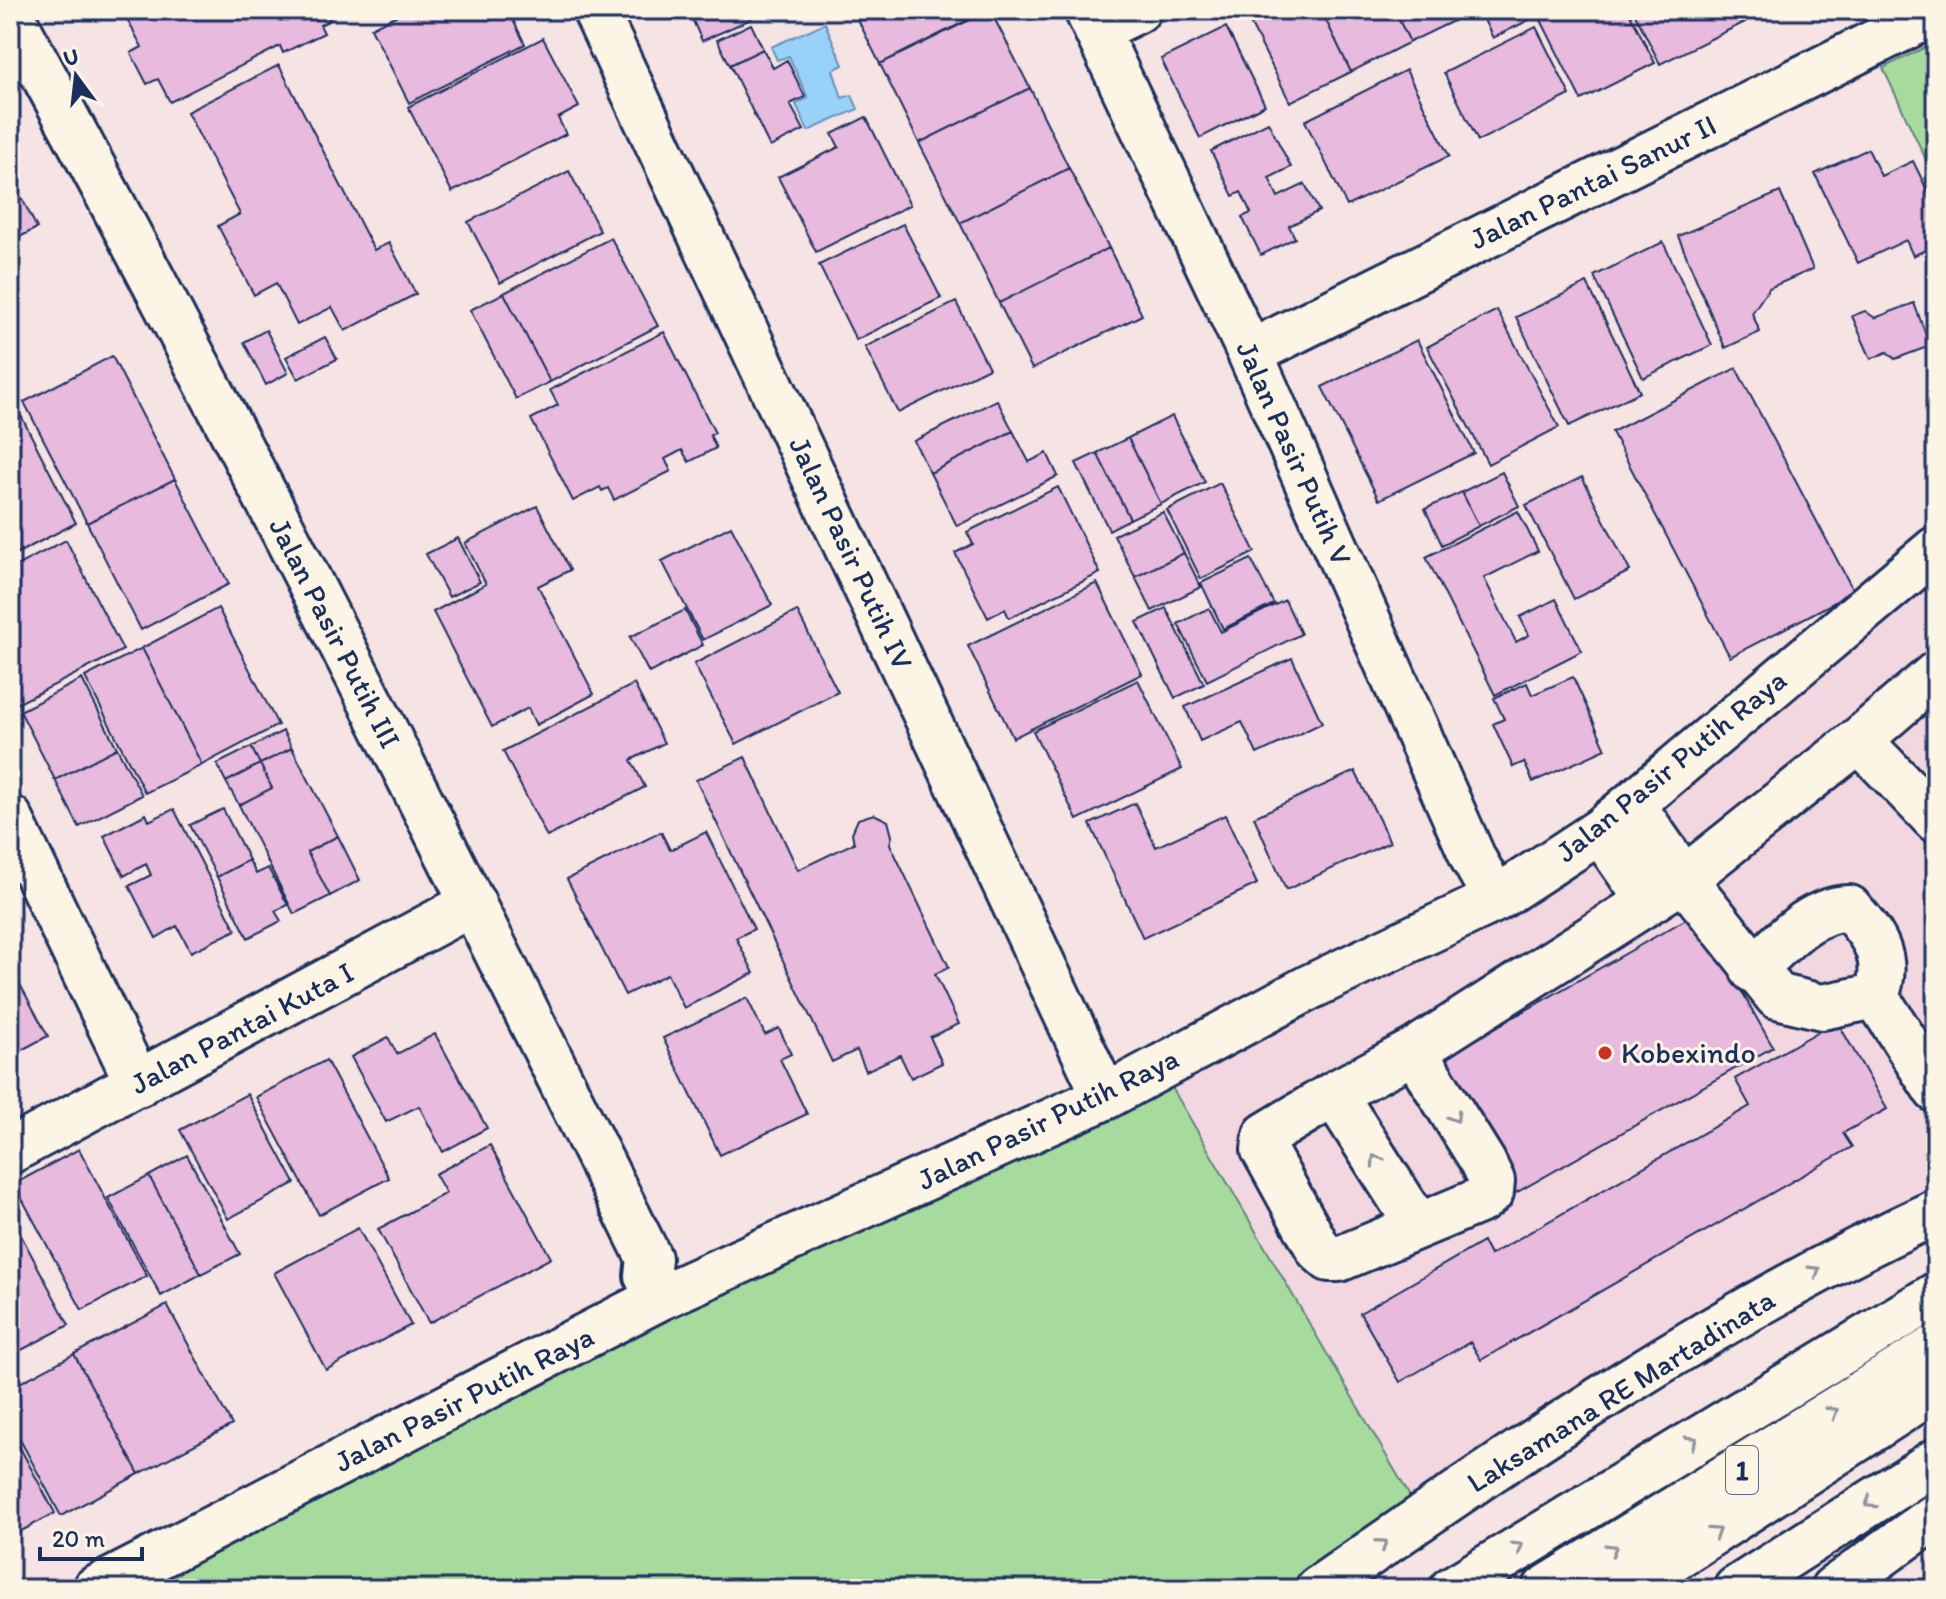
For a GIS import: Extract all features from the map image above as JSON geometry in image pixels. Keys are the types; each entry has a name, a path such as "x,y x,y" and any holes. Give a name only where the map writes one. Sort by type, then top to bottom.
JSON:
{"main road":[{"name":"Jalan Pasir Putih IV","path":"595,10 1105,1097"},
{"path":"1092,20 1138,10"},
{"name":"Jalan Pantai Sanur II","path":"1250,353 1936,12"},
{"name":"Jalan Pasir Putih III","path":"10,13 154,279 663,1282"},
{"name":"Jalan Pasir Putih V","path":"1092,20 1250,353 1474,860 1496,899"},
{"name":"Jalan Pasir Putih Raya","path":"95,1589 663,1282 1105,1097 1310,987 1496,899 1616,817 1936,549"},
{"path":"1414,1051 1492,1181 1491,1192 1481,1200 1339,1259 1329,1259 1319,1250 1264,1150 1266,1135 1414,1051 1666,890 1859,740 1936,674"},
{"path":"1859,740 1936,820"},
{"path":"1616,817 1666,890 1703,899 1753,970 1777,996 1798,1003 1842,1005 1876,996"},
{"path":"10,818 138,1084"},
{"name":"Jalan Pantai Kuta I","path":"10,1151 473,903"},
{"path":"1753,970 1807,921 1831,908 1849,908 1869,929 1880,955 1884,976 1876,996"},
{"path":"1876,996 1936,1090"},
{"path":"1334,1094 1418,1226"},
{"name":"Laksamana RE Martadinata","path":"1318,1589 1543,1433 1841,1256 1936,1212"},
{"path":"1452,1589 1601,1495 1936,1295"},
{"name":"1","path":"1545,1589 1936,1347"},
{"name":"1","path":"1626,1589 1936,1388"},
{"path":"1736,1589 1936,1461"},
{"path":"1833,1589 1936,1516"}],"shaded area":[{"path":"1936,549 1936,1212 1422,1517 1160,1067 1496,899"}],"green space":[{"path":"1936,42 1936,181 1883,68"},
{"path":"1160,1067 1422,1517 1318,1589 95,1589"}],"water":[{"path":"825,23 843,65 833,70 842,98 852,95 858,109 808,131 796,104 808,98 789,56 777,60 771,47"}],"building":[{"path":"148,10 325,10 330,20 320,25 324,33 283,53 280,46 170,102 158,79 147,84 131,53 142,47 128,21"},
{"path":"407,10 508,10 525,44 409,103 371,28"},
{"path":"747,10 751,19 702,41 689,12"},
{"path":"853,10 988,10 880,64"},
{"path":"990,10 1030,88 919,143 880,64"},
{"path":"1260,10 1321,10 1351,72 1290,102 1247,17"},
{"path":"1321,10 1394,10 1410,42 1351,72"},
{"path":"1394,10 1476,10 1410,42"},
{"path":"1504,10 1527,10 1531,19 1493,38 1484,20"},
{"path":"1536,10 1628,10 1655,63 1581,100"},
{"path":"1633,10 1738,10 1745,22 1660,64"},
{"path":"751,24 763,49 730,65 717,40"},
{"path":"1226,27 1265,105 1200,138 1161,59"},
{"path":"1536,27 1570,95 1478,141 1444,73"},
{"path":"543,38 579,107 558,118 566,134 452,192 408,107"},
{"path":"763,49 773,68 787,60 805,97 790,104 804,130 770,147 730,65"},
{"path":"279,65 374,250 389,243 416,294 345,331 332,307 297,325 276,283 254,295 218,226 240,214 187,112"},
{"path":"1406,70 1449,156 1347,206 1305,121"},
{"path":"1030,88 1069,168 960,223 919,143"},
{"path":"866,117 910,205 816,252 778,177 839,147 832,134"},
{"path":"1268,122 1291,167 1269,178 1278,197 1305,184 1319,211 1289,226 1295,238 1261,255 1242,217 1251,213 1241,192 1233,196 1211,151"},
{"path":"1868,149 1881,176 1913,161 1936,208 1936,245 1913,256 1906,240 1858,263 1815,174"},
{"path":"1069,168 1109,248 999,303 960,223"},
{"path":"569,171 600,231 500,283 468,222"},
{"path":"10,175 37,228 10,242"},
{"path":"1780,192 1813,269 1769,288 1752,313 1760,332 1725,348 1678,236"},
{"path":"903,224 941,298 856,340 819,265"},
{"path":"611,238 658,326 550,382 504,293"},
{"path":"1663,242 1712,345 1643,378 1594,276"},
{"path":"1109,248 1142,315 1032,369 999,303"},
{"path":"1587,283 1640,392 1569,426 1516,317"},
{"path":"504,293 550,382 516,399 470,310"},
{"path":"956,302 989,368 898,413 865,347"},
{"path":"1914,303 1930,346 1895,359 1887,352 1871,359 1852,316 1865,311 1875,318"},
{"path":"1497,310 1559,427 1488,464 1427,347"},
{"path":"266,330 288,373 266,385 244,342"},
{"path":"664,332 715,433 710,435 716,448 689,462 682,450 665,459 671,471 614,500 608,488 602,491 600,487 573,501 531,419 558,405 550,390"},
{"path":"325,337 337,359 298,379 286,357"},
{"path":"1417,340 1474,453 1379,500 1322,387"},
{"path":"112,356 175,479 87,523 24,402"},
{"path":"1736,368 1854,592 1730,657 1612,432"},
{"path":"997,400 1013,431 930,473 914,441"},
{"path":"17,408 76,523 10,557 10,411"},
{"path":"1172,416 1205,482 1161,504 1128,438"},
{"path":"1013,431 1029,462 1047,453 1058,476 957,526 930,473"},
{"path":"1128,438 1161,504 1130,519 1097,453"},
{"path":"1097,453 1130,519 1109,530 1076,463"},
{"path":"1502,472 1519,506 1479,526 1462,492"},
{"path":"1582,477 1630,571 1574,599 1526,505"},
{"path":"175,479 229,584 141,630 87,523"},
{"path":"1220,483 1255,552 1201,579 1167,510"},
{"path":"1058,487 1100,573 1009,618 1005,609 988,618 955,553 973,544 967,532"},
{"path":"1462,492 1479,526 1442,545 1425,509"},
{"path":"537,506 570,570 538,586 594,694 536,725 528,708 492,727 433,612 486,584 465,543"},
{"path":"1518,511 1538,551 1484,578 1516,642 1529,635 1520,617 1556,599 1582,651 1495,695 1426,557"},
{"path":"1163,512 1184,553 1135,577 1114,535"},
{"path":"731,526 772,605 703,640 662,561"},
{"path":"458,538 480,582 449,597 426,554"},
{"path":"66,540 123,650 17,704 10,690 10,569"},
{"path":"1184,553 1201,587 1152,611 1135,577"},
{"path":"1251,559 1274,604 1223,629 1201,583"},
{"path":"1097,583 1142,674 1013,738 968,646"},
{"path":"1285,600 1301,634 1207,681 1178,624 1209,608 1221,632"},
{"path":"218,608 278,725 202,765 142,648"},
{"path":"1166,608 1204,684 1175,698 1137,622"},
{"path":"685,610 703,645 649,673 630,637"},
{"path":"797,611 838,692 736,744 694,664"},
{"path":"142,648 202,765 145,793 85,677"},
{"path":"1292,658 1322,723 1257,754 1242,722 1200,741 1185,707"},
{"path":"1573,677 1606,749 1533,782 1524,762 1513,767 1493,724 1504,719 1494,698 1527,683 1532,695"},
{"path":"82,679 117,748 55,780 20,711"},
{"path":"1138,680 1182,769 1077,820 1033,731"},
{"path":"634,684 664,743 631,760 645,787 547,837 503,751"},
{"path":"283,731 292,748 260,764 251,747"},
{"path":"251,747 260,764 226,782 217,764"},
{"path":"117,748 142,795 79,827 55,780"},
{"path":"292,748 338,836 307,852 330,896 294,914 239,805 272,788 260,764"},
{"path":"745,757 798,870 854,843 852,833 858,819 874,814 888,821 892,836 890,844 949,967 935,974 959,1024 930,1037 942,1063 911,1078 900,1055 866,1071 857,1050 832,1062 696,780"},
{"path":"260,764 272,788 239,805 226,782"},
{"path":"1355,771 1390,842 1286,890 1254,817"},
{"path":"1135,803 1156,847 1225,815 1257,884 1143,938 1090,824"},
{"path":"174,809 236,930 191,952 177,926 156,938 129,886 151,875 146,864 124,876 104,836 146,814 149,821"},
{"path":"223,809 249,860 217,877 190,825"},
{"path":"661,832 670,850 706,832 754,929 736,938 754,973 684,1008 667,974 625,995 567,879"},
{"path":"338,836 360,880 330,896 307,852"},
{"path":"249,860 256,874 268,868 288,905 275,911 281,921 248,938 217,877"},
{"name":"Kobexindo","path":"1697,913 1773,1047 1514,1194 1438,1060"},
{"path":"10,966 48,1036 10,1056"},
{"path":"747,998 765,1035 779,1028 791,1054 780,1059 807,1114 720,1155 663,1038"},
{"path":"1837,1021 1887,1109 1843,1133 1852,1147 1481,1360 1470,1342 1400,1382 1360,1313 1483,1242 1490,1255 1750,1106 1735,1079"},
{"path":"435,1034 487,1128 443,1152 419,1106 386,1122 351,1057 388,1037 397,1054"},
{"path":"326,1060 389,1178 319,1215 256,1097"},
{"path":"247,1094 295,1183 228,1219 180,1130"},
{"path":"490,1145 551,1258 429,1323 378,1229 446,1193 435,1174"},
{"path":"79,1149 147,1276 82,1310 14,1184"},
{"path":"187,1155 240,1254 201,1274 149,1176"},
{"path":"149,1176 201,1274 161,1296 108,1198"},
{"path":"10,1215 69,1325 10,1356"},
{"path":"358,1228 411,1325 326,1370 274,1273"},
{"path":"167,1305 232,1425 139,1474 74,1354"},
{"path":"74,1354 139,1474 61,1516 10,1421 10,1388"},
{"path":"10,1429 55,1513 10,1537"}],"place":[{"name":"Kobexindo","path":"1605,1053"}]}
